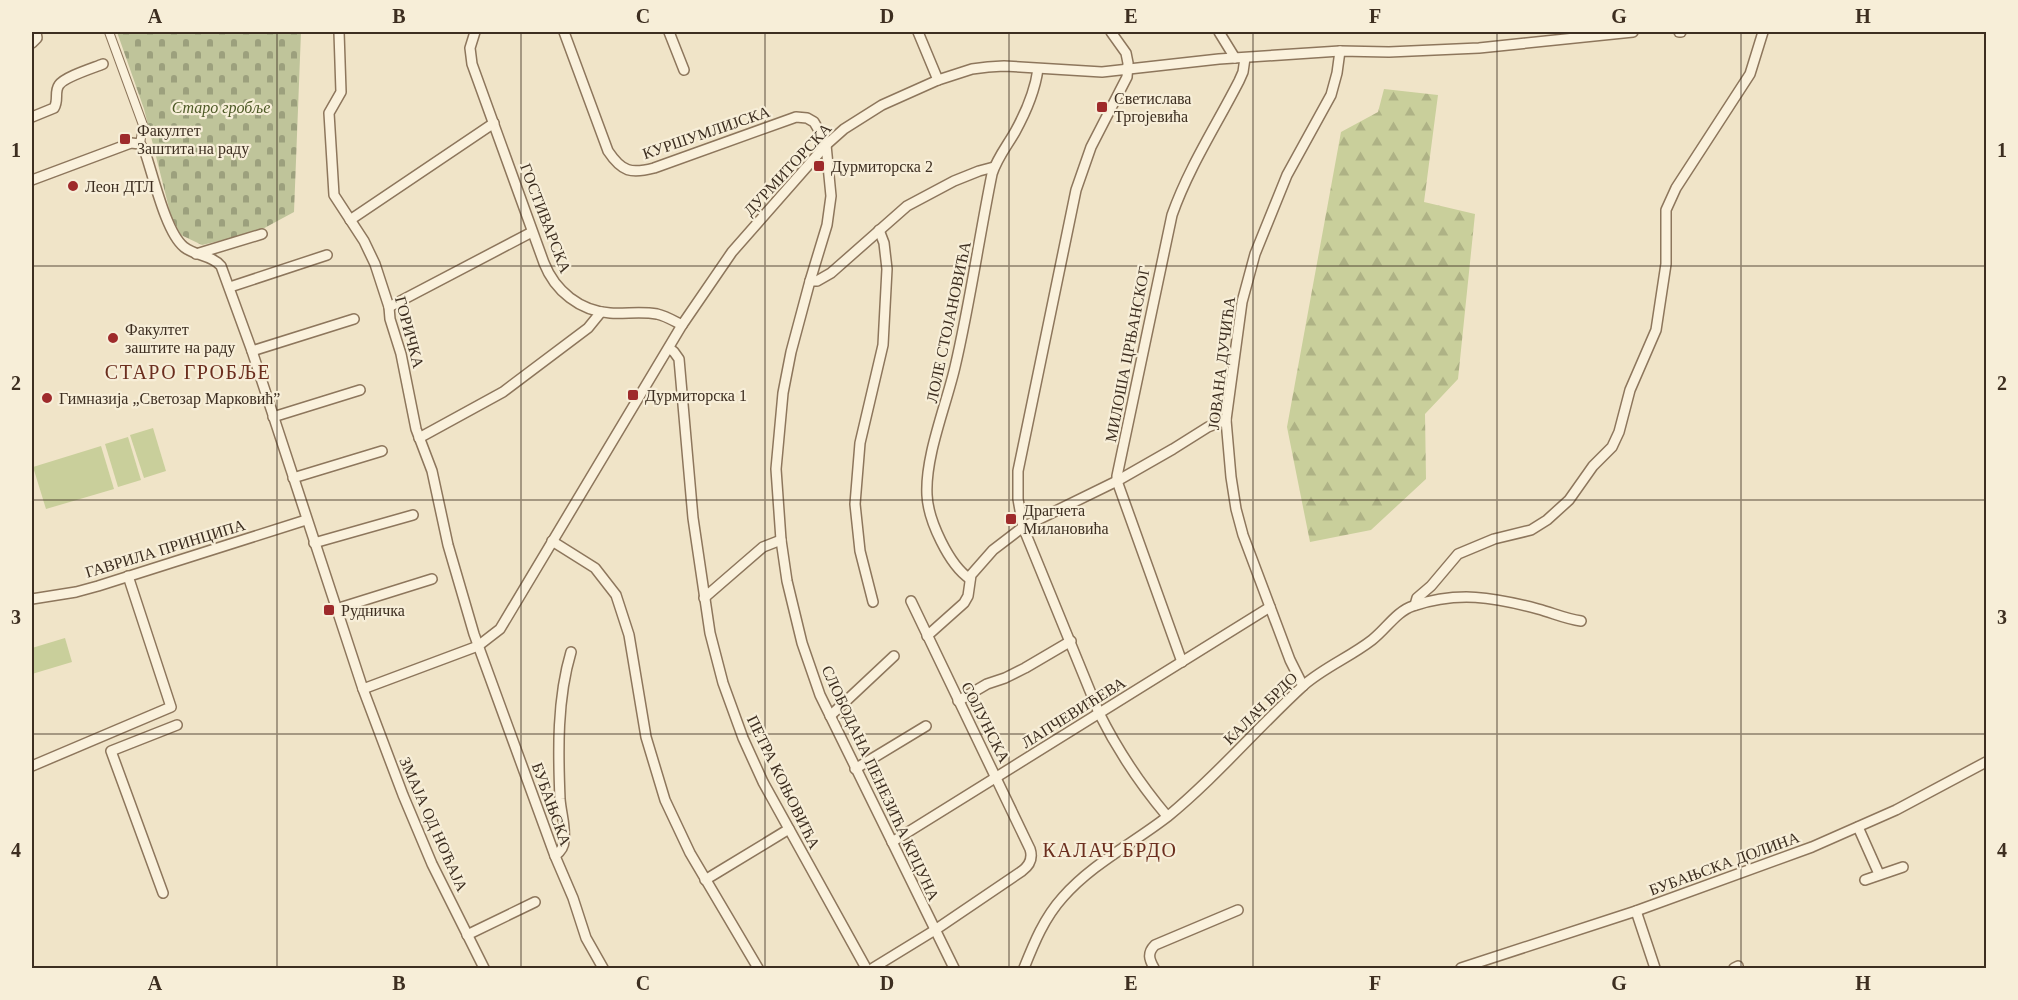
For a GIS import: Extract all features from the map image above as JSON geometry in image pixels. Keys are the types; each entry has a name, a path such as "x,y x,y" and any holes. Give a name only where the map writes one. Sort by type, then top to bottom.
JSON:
{"street":[{"path":"32,43 36,39 36,32"},
{"path":"109,32 142,125 135,144"},
{"name":"ГОРИЧКА","path":"339,32 341,92 329,113 334,192 337,202 370,253 389,308 419,438 432,471 448,545 478,646"},
{"name":"ГОСТИВАРСКА","path":"475,32 471,42 471,58 532,232 547,272 555,284 577,303 601,312 656,314 682,325"},
{"name":"КУРШУМЛИЈСКА","path":"564,32 608,151 618,165 626,170 631,172 654,168 796,117 807,118 814,122 826,145"},
{"path":"669,32 684,70"},
{"path":"918,32 938,80"},
{"path":"1111,32 1126,53 1128,70 1125,84 1084,163 1076,190 1018,471 1018,499 1023,527 1114,743 1134,774 1167,816"},
{"path":"1219,32 1240,58"},
{"name":"ДУРМИТОРСКА","path":"363,689 478,646 492,637 507,620 682,325 732,252 826,145 866,114 938,80 972,69 988,67 1090,72 1128,70 1240,58 1340,51 1389,52 1479,48 1633,32"},
{"path":"1415,605 1417,598 1431,586 1458,554 1494,539 1531,530 1547,520 1569,500 1593,466 1617,439 1630,390 1656,330 1668,247 1665,218 1668,204 1750,74 1763,32"},
{"name":"ЈОВАНА ДУЧИЋА","path":"1303,686 1290,660 1243,535 1236,509 1227,447 1226,420 1242,302 1255,254 1287,175 1331,95 1340,51"},
{"name":"МИЛОША ЦРЊАНСКОГ","path":"1117,481 1136,379 1172,215 1180,190 1243,72 1240,58"},
{"path":"32,117 54,108 57,101 57,89 62,81 103,64"},
{"name":"ЛОЛЕ СТОЈАНОВИЋА","path":"970,579 954,564 934,523 927,499 927,478 958,355 994,167 1028,107 1038,69"},
{"path":"350,220 494,123"},
{"path":"32,180 135,144"},
{"path":"135,144 145,152 174,234 186,249 219,263 230,287 363,689"},
{"name":"СЛОБОДАНА ПЕНЕЗИЋА КРЦУНА","path":"826,145 831,196 829,214 787,373 779,427 776,469 781,540 796,624 813,677 855,769 954,969"},
{"path":"810,281 817,281 831,273 907,206 979,171 994,167"},
{"path":"873,602 860,552 855,504 860,443 883,345 887,269 884,243 879,230"},
{"path":"389,308 532,232"},
{"path":"196,254 262,234"},
{"path":"230,287 327,255"},
{"path":"419,438 503,392 588,328 601,312"},
{"path":"252,351 354,319"},
{"name":"ПЕТРА КОЊОВИЋА","path":"669,348 679,359 689,480 704,598 713,647 729,701 752,759 866,969"},
{"path":"273,417 360,390"},
{"path":"927,636 964,603 969,591 970,579 993,550 1023,527 1117,481 1208,427 1226,420"},
{"path":"293,478 382,451"},
{"path":"1117,481 1182,662"},
{"path":"314,543 413,514"},
{"name":"ГАВРИЛА ПРИНЦИПА","path":"32,599 76,592 306,520"},
{"path":"704,598 763,547 781,540"},
{"path":"552,541 594,568 610,586 620,605 629,635 646,737 659,783 675,824 758,969"},
{"path":"32,766 171,707 128,576"},
{"path":"336,609 432,579"},
{"name":"КАЛАЧ БРДО","path":"1024,969 1041,930 1062,897 1099,864 1167,816 1220,769 1303,686 1321,671 1372,640 1400,613 1415,605 1450,596 1473,597 1535,608 1560,617 1581,621"},
{"name":"СОЛУНСКА","path":"911,601 997,777 1030,849 1031,858 1026,868 935,930"},
{"name":"ЛАПЧЕВИЋЕВА","path":"892,842 1269,607"},
{"path":"958,701 987,684 1025,668 1071,641"},
{"name":"БУБАЊСКА","path":"478,646 586,938 603,969"},
{"path":"555,856 561,850 565,839 560,802 561,709 563,684 571,652"},
{"path":"830,716 894,656"},
{"name":"ЗМАЈА ОД НОЋАЈА","path":"363,689 432,864 484,969"},
{"path":"163,893 111,751 177,725"},
{"path":"855,769 926,726"},
{"name":"БУБАЊСКА ДОЛИНА","path":"1461,969 1636,911 1812,848 1904,806 1986,762"},
{"path":"1858,827 1879,874"},
{"path":"705,880 789,829"},
{"path":"1865,880 1903,867"},
{"path":"467,934 535,902"},
{"path":"1154,969 1149,957 1155,945 1238,910"},
{"path":"1636,911 1655,969"},
{"path":"873,969 935,930"}],"green space":[{"name":"Старо гробље","path":"117,32 301,32 294,212 257,232 202,245 181,235 171,216 144,109"},
{"path":"1384,89 1438,95 1424,202 1475,214 1458,379 1425,414 1426,479 1371,530 1310,542 1287,427 1341,132 1378,112"},
{"path":"153,428 166,471 144,478 130,435"},
{"path":"128,437 141,480 118,487 105,444"},
{"path":"101,446 114,489 46,509 33,467"},
{"path":"65,638 72,662 32,674 32,648"}],"place":[{"name":"Светислава Тргојевића","path":"1102,107"},
{"name":"Факултет Заштита на раду","path":"125,139"},
{"name":"Дурмиторска 2","path":"819,166"},
{"name":"Леон ДТЛ","path":"73,186"},
{"name":"Факултет заштите на раду","path":"113,338"},
{"name":"Дурмиторска 1","path":"633,395"},
{"name":"Гимназија „Светозар Марковић”","path":"47,398"},
{"name":"Драгчета Милановића","path":"1011,519"},
{"name":"Рудничка","path":"329,610"}],"district":[{"name":"СТАРО ГРОБЉЕ","path":"188,372"},
{"name":"КАЛАЧ БРДО","path":"1110,850"}]}
